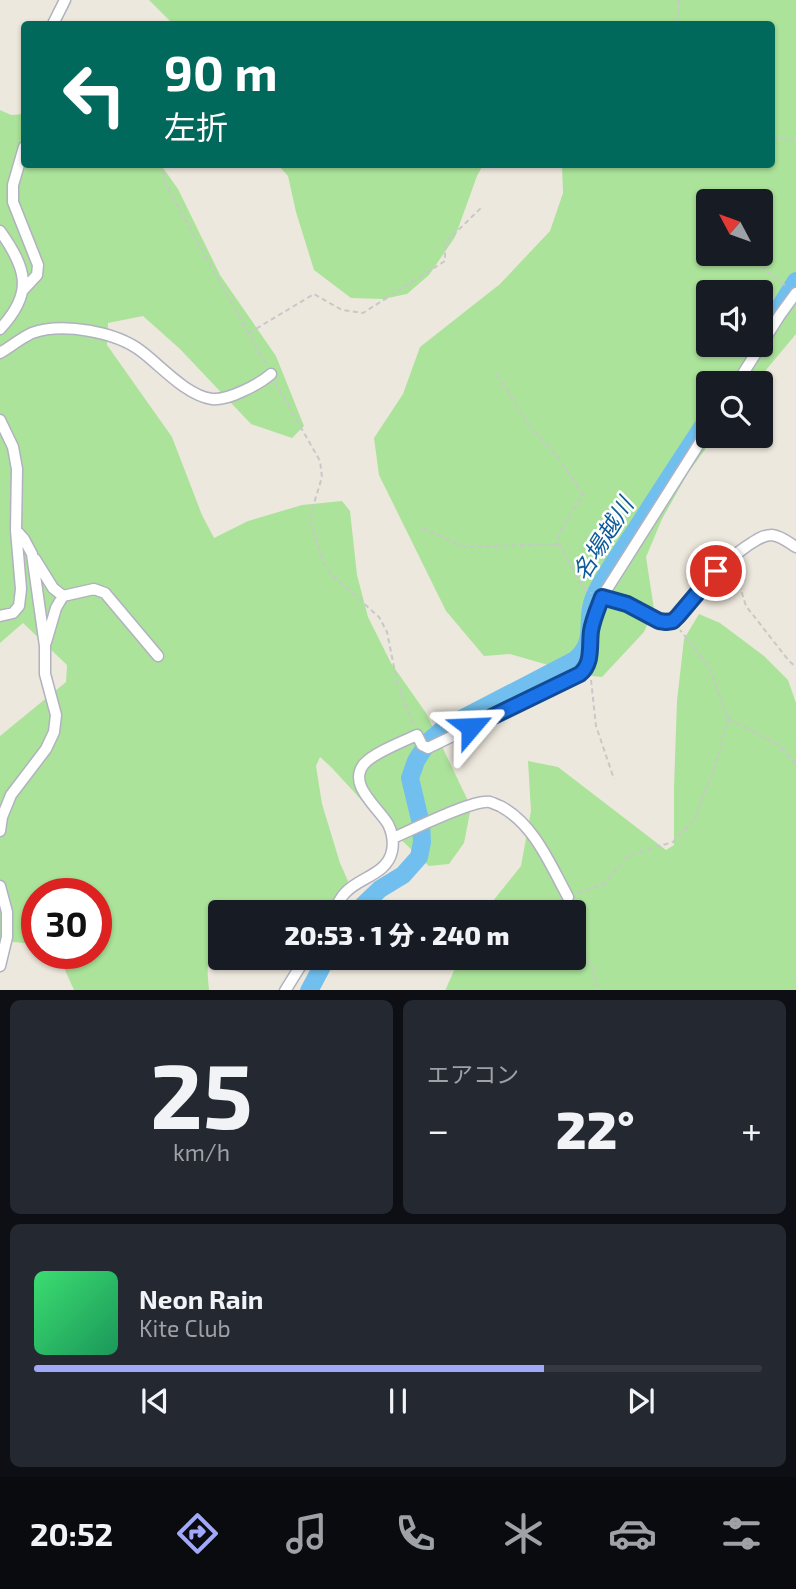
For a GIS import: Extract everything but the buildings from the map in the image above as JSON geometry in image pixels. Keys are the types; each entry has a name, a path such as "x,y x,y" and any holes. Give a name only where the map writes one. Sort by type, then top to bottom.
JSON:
{"street":[{"path":"54,21 65,0"},
{"path":"21,158 13,186 13,202 38,265 37,275 23,290"},
{"path":"0,231 22,269 23,290 11,317 0,329"},
{"path":"745,371 796,293"},
{"path":"0,353 33,333 58,328 92,331 119,338 140,350 174,379 200,396 214,400 232,396 262,383 271,374"},
{"path":"0,420 13,447 17,469 16,530 21,589 19,606 13,613 0,616"},
{"path":"340,900 355,885 371,877 392,854 393,838 388,824 358,780 364,764 371,758 419,739 428,748 580,674 589,663 596,595 696,447"},
{"path":"16,530 53,588 63,596"},
{"path":"596,595 627,604 659,621 673,621 730,557 761,537 779,536 796,547"},
{"path":"0,831 2,817 11,796 46,750 54,732 55,715 45,674 45,646 32,554"},
{"path":"45,646 56,608 63,596 94,589 105,593 158,656"},
{"path":"393,838 470,805 490,802 505,809 524,825 538,842 568,897"},
{"path":"0,886 7,912 8,937 0,966"},
{"path":"285,990 298,970"}],"path":[{"path":"677,21 679,0"},
{"path":"775,138 796,140"},
{"path":"161,168 166,185 320,461 322,477 311,522 323,562 332,575 379,617 387,632 397,682 419,739"},
{"path":"248,334 314,294 342,310 363,313 445,261 445,243 482,207"},
{"path":"760,266 786,286"},
{"path":"497,374 527,423 559,459 583,495 559,533 559,544 582,586 596,595"},
{"path":"422,528 464,547 559,544"},
{"path":"730,557 746,606 796,667"},
{"path":"568,897 603,885 629,855 673,842 695,818 718,757 728,718 708,665 673,621"},
{"path":"585,669 591,680 596,726 614,779"},
{"path":"728,718 778,744 796,763"},
{"path":"586,954 597,985 603,990"}],"green space":[{"path":"149,0 796,0 796,334 765,371 696,371 696,448 706,448 688,473 662,519 646,557 654,609 644,632 602,677 583,675 510,654 484,656 446,611 379,475 374,438 403,394 420,347 500,284 550,231 563,193 562,168 775,168 775,21 170,21"},
{"path":"0,110 11,115 21,114 21,168 163,168 178,189 220,275 276,356 304,426 292,438 251,424 180,349 143,316 108,323 107,345 172,437 202,515 214,538 248,521 302,505 342,501 350,511 357,575 368,617 391,663 426,713 471,807 464,843 449,864 429,866 378,818 320,757 316,766 322,804 348,881 338,900 208,900 209,990 74,990 65,969 112,969 112,878 21,878 21,943 0,941 0,736 66,682 67,665 23,623 0,643"},
{"path":"281,168 481,168 455,237 429,275 407,294 383,299 351,298 314,270 288,176"},
{"path":"699,614 720,623 764,656 788,680 796,703 796,990 445,990 454,970 586,970 586,900 494,900 521,866 531,811 528,761 558,767 666,850 674,845 677,701 684,639"}],"waterway":[{"name":"名場越川","path":"773,318 796,281"},
{"name":"名場越川","path":"369,900 380,889 403,875 419,857 421,824 410,778 416,761 428,742 444,728 575,660 587,645 590,614 599,587 696,437"},
{"name":"名場越川","path":"310,990 320,970"}],"route":[{"path":"471,727 580,674 589,663 592,629 602,597 627,604 659,621 673,621 716,571"}]}
